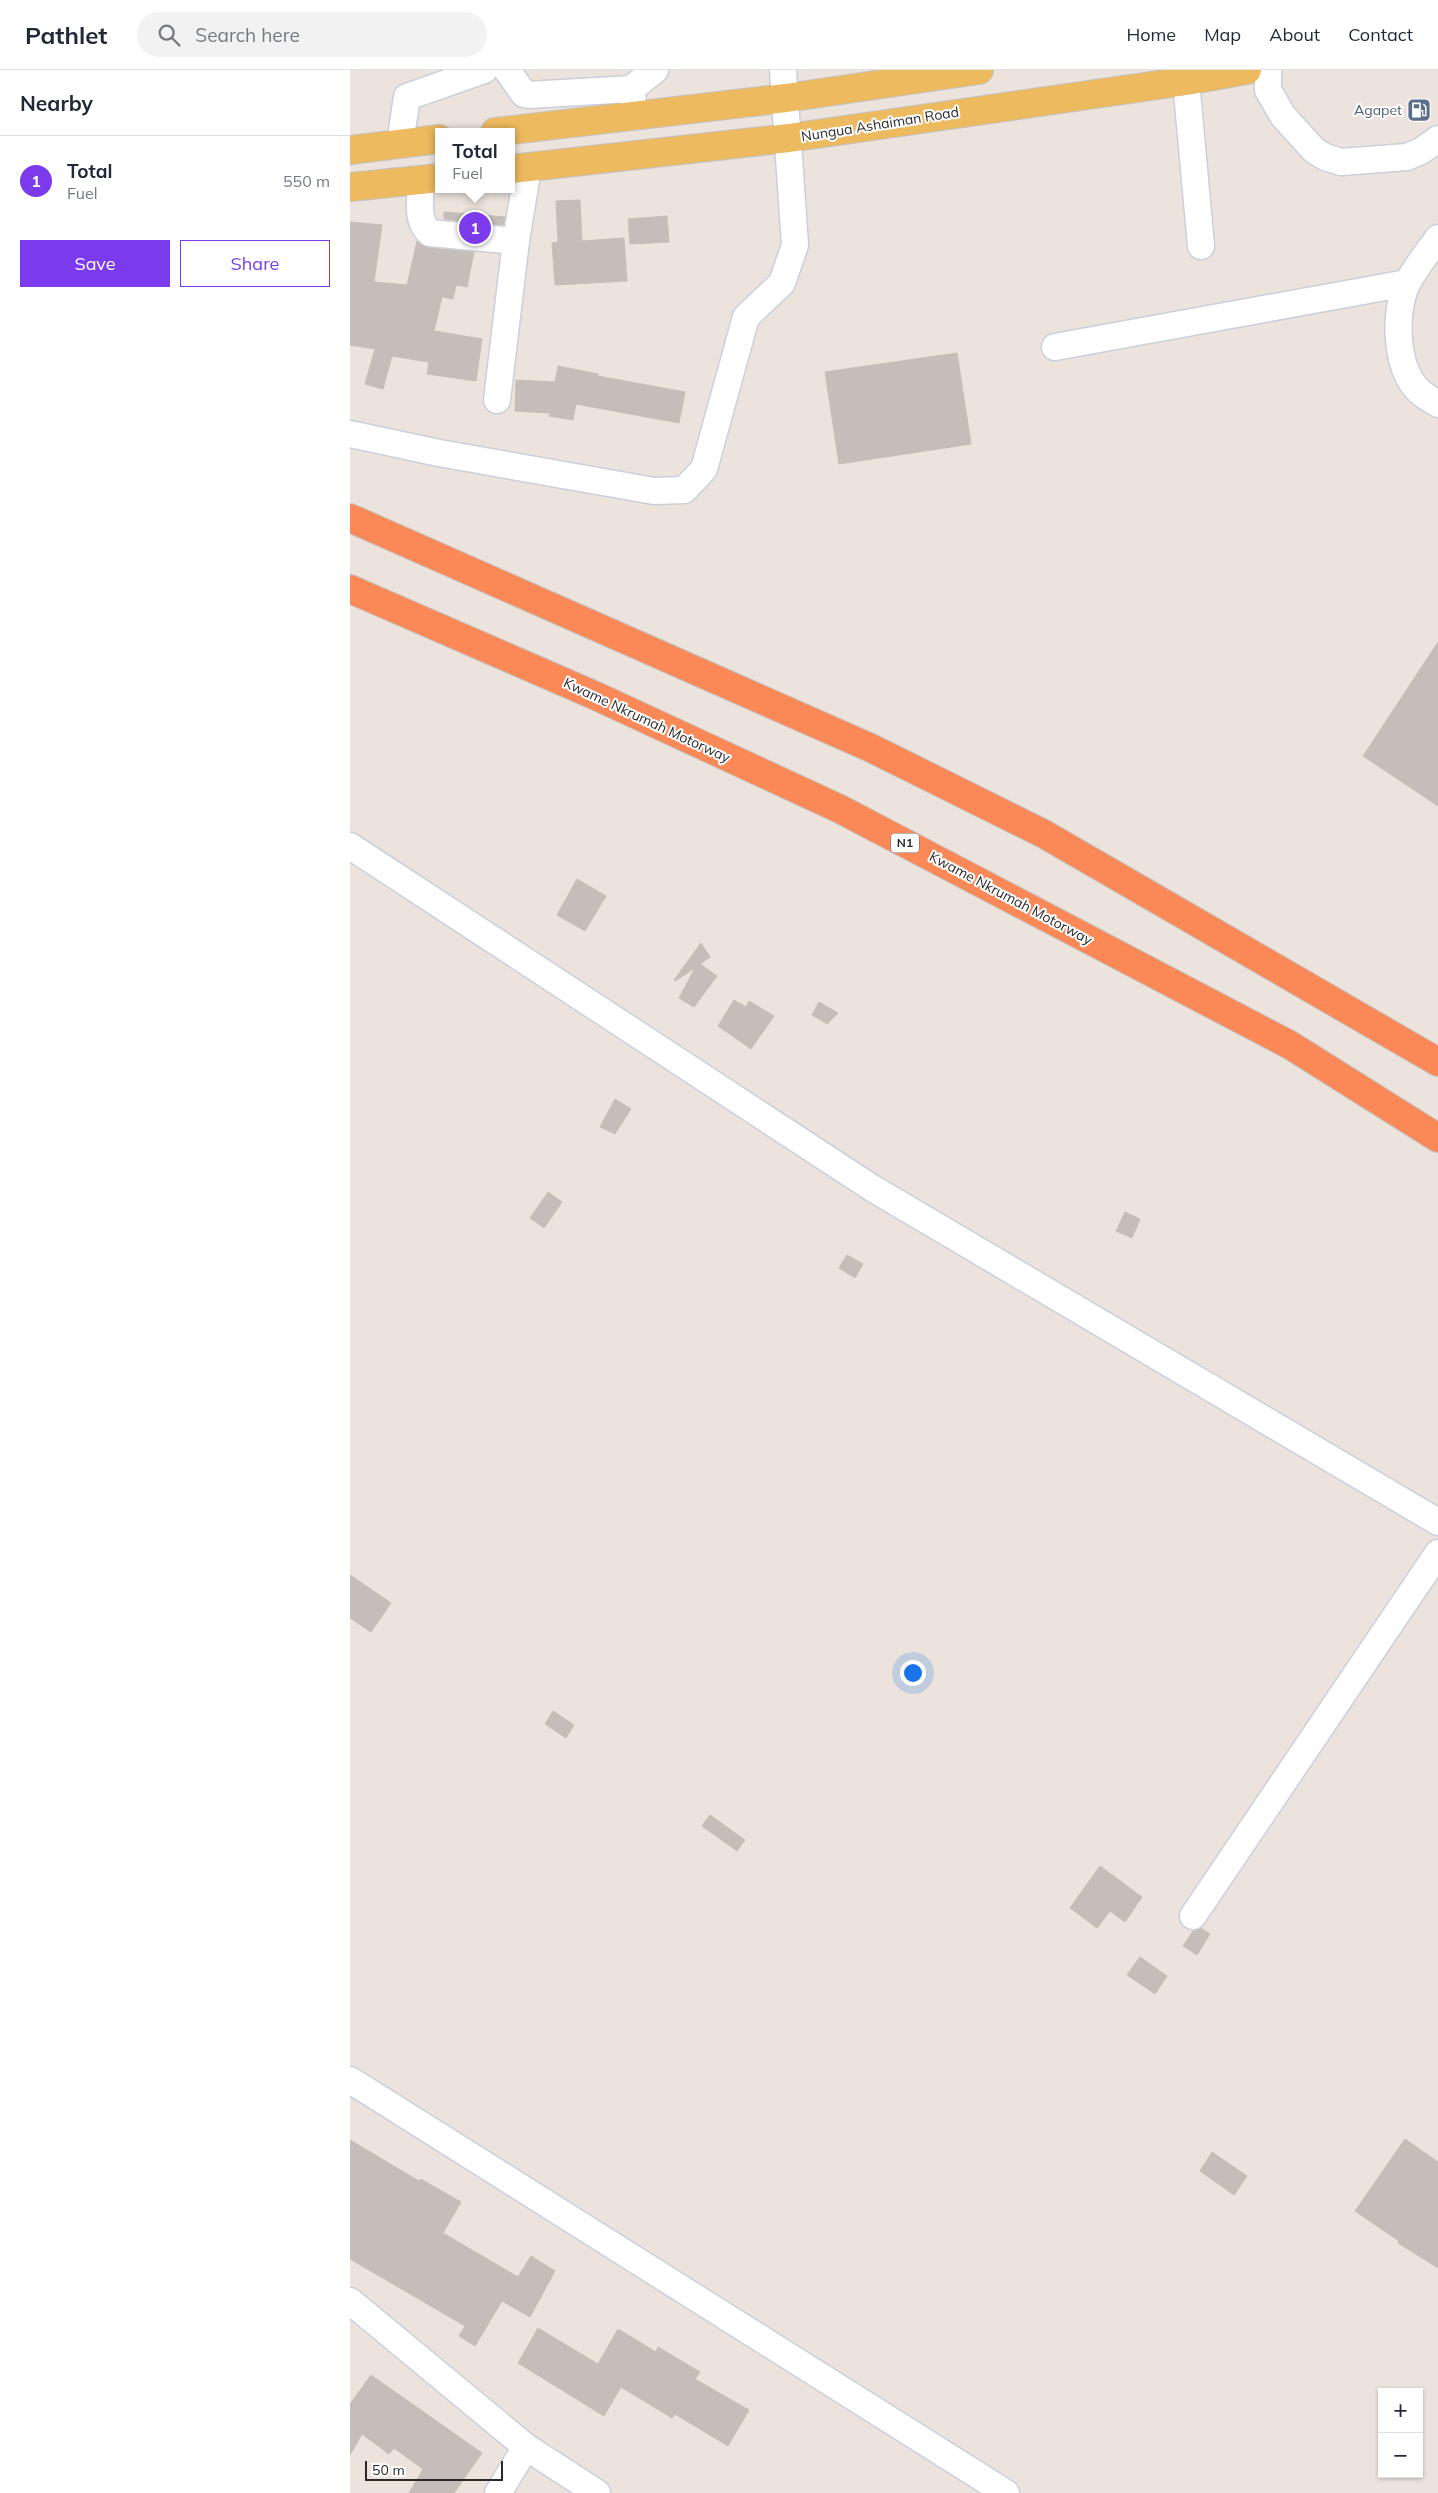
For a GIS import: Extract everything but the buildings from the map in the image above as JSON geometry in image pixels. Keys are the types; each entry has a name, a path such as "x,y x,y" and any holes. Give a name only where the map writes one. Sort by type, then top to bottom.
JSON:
{"highway":[{"path":"350,518 871,748 1044,834 1438,1062"},
{"name":"Kwame Nkrumah Motorway","path":"350,589 587,692 840,809 1290,1045 1438,1138"}],"main road":[{"path":"515,130 786,98 894,76 979,70"},
{"name":"Nungua Ashaiman Road","path":"520,168 789,138 1186,81 1247,70"},
{"path":"350,150 435,139"},
{"path":"350,187 430,179"}],"street":[{"path":"400,143 407,97 448,76 484,70"},
{"path":"507,70 524,94 528,96 631,89 655,70"},
{"path":"350,434 439,453 654,491 684,490 704,469 746,317 782,283 795,245 783,70"},
{"path":"1268,70 1268,90 1283,116 1314,150 1325,157 1341,162 1407,157 1421,151 1438,139"},
{"path":"1186,81 1201,246"},
{"path":"631,89 635,116"},
{"path":"497,400 516,241 520,168"},
{"path":"430,179 420,214 425,228 430,233 516,241"},
{"path":"1438,238 1407,283 1398,314 1405,371 1418,391 1438,404"},
{"path":"1055,346 1407,283"},
{"path":"350,846 872,1188 1438,1522"},
{"path":"1193,1916 1438,1553"},
{"path":"350,2080 1006,2493"},
{"path":"353,2310 526,2447 597,2493"},
{"path":"498,2493 526,2447"}],"place":[{"name":"Agapet","path":"1419,110"},
{"name":"Total","path":"475,228"}]}
